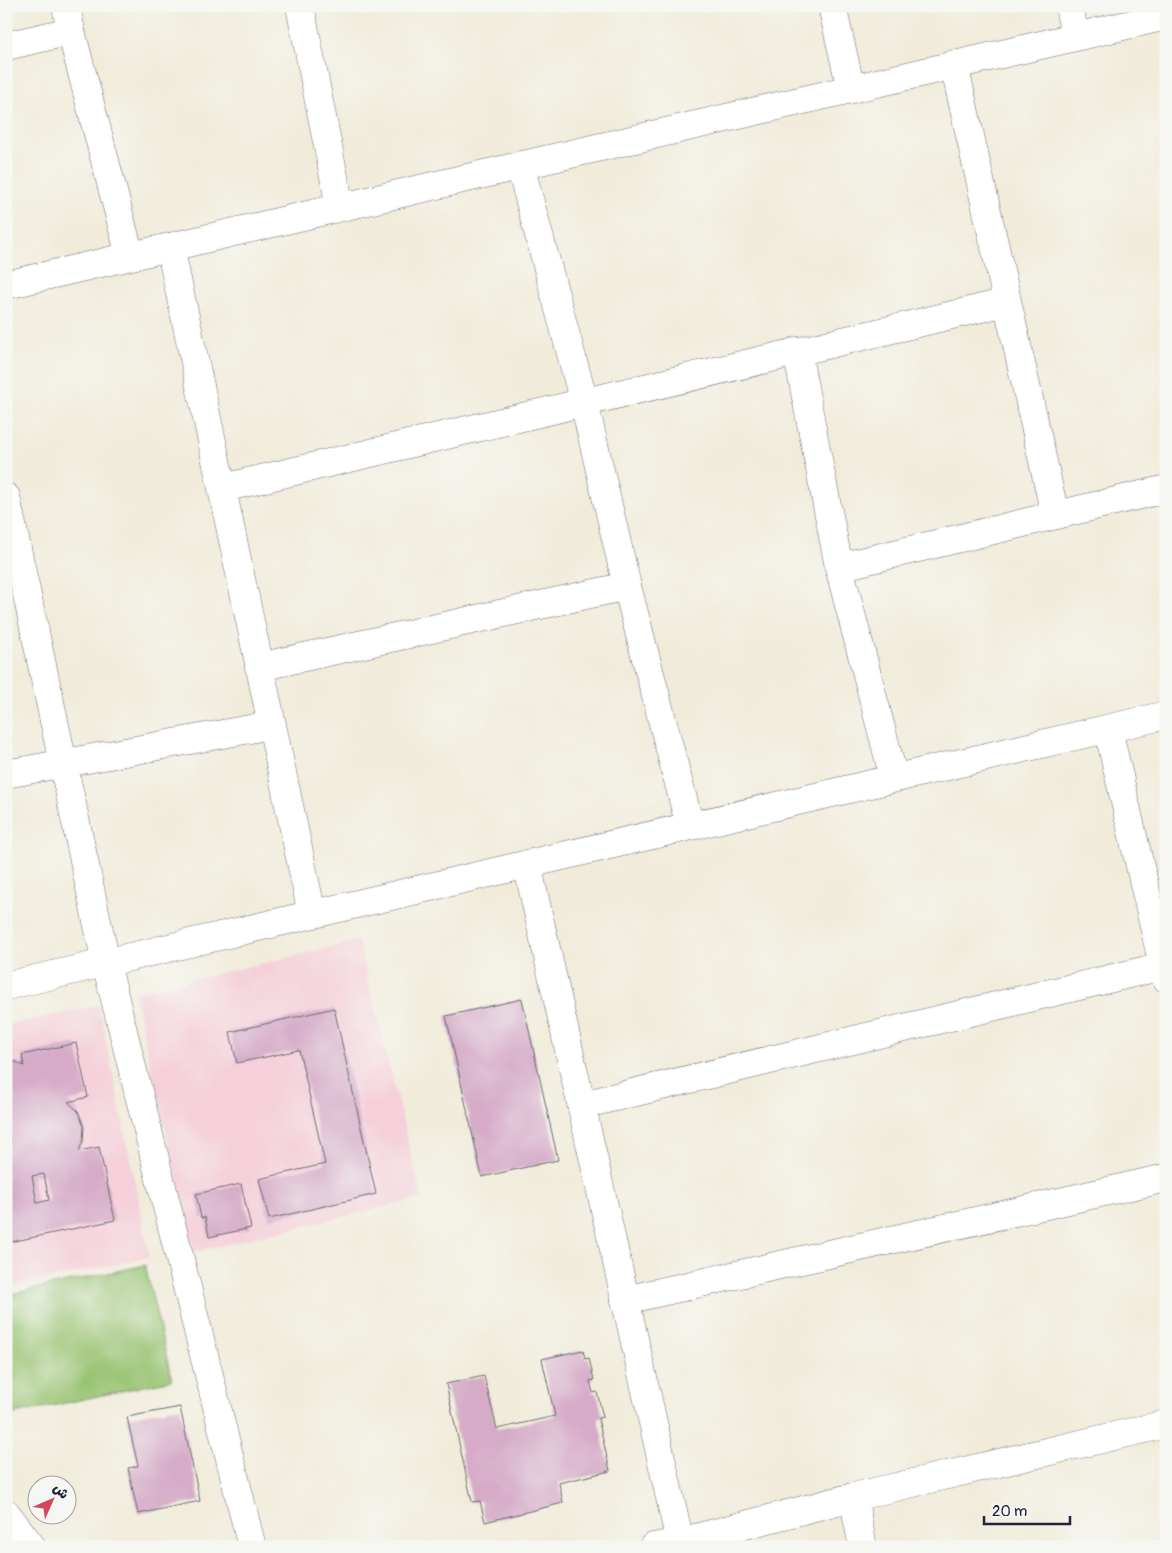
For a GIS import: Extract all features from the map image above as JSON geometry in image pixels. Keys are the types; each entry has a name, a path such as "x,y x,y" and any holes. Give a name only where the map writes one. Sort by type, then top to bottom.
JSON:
{"street":[{"path":"300,6 340,207"},
{"path":"832,6 851,89"},
{"path":"1069,6 1076,36"},
{"path":"6,285 1166,16"},
{"path":"6,46 69,19 130,256"},
{"path":"954,64 1055,516"},
{"path":"520,165 584,402 627,586 690,826"},
{"path":"170,247 223,488 312,914"},
{"path":"223,488 1007,302"},
{"path":"797,351 839,567 894,778"},
{"path":"839,567 1166,489"},
{"path":"6,497 106,963 252,1547"},
{"path":"259,667 627,586"},
{"path":"6,986 1166,715"},
{"path":"6,774 271,725"},
{"path":"582,1105 1164,972 1108,729"},
{"path":"527,864 680,1542"},
{"path":"625,1300 1166,1178"},
{"path":"653,1547 680,1542 852,1497 1166,1424"},
{"path":"852,1497 863,1547"},
{"path":"6,1513 32,1547"}],"shaded area":[{"path":"358,941 422,1198 194,1252 134,993"},
{"path":"99,1005 150,1257 6,1288 6,1025"}],"green space":[{"path":"145,1265 172,1380 6,1416 6,1295"}],"building":[{"path":"522,999 558,1160 482,1177 446,1016"},
{"path":"334,1008 376,1194 269,1219 259,1179 325,1164 299,1050 237,1063 230,1032"},
{"path":"76,1043 88,1097 68,1102 78,1111 84,1127 83,1141 79,1151 99,1147 115,1220 6,1243 6,1145 11,1144 6,1121 6,1062 16,1062 24,1066 22,1055","holes":["44,1174 49,1200 37,1203 32,1176"]},
{"path":"241,1184 251,1228 209,1237 205,1217 201,1218 196,1194"},
{"path":"583,1350 585,1359 589,1358 594,1380 590,1381 593,1393 597,1392 603,1417 598,1418 610,1471 559,1483 563,1503 485,1522 480,1501 472,1502 446,1384 484,1376 497,1429 555,1416 542,1359"},
{"path":"180,1407 200,1501 138,1514 128,1468 138,1466 127,1417"}]}
